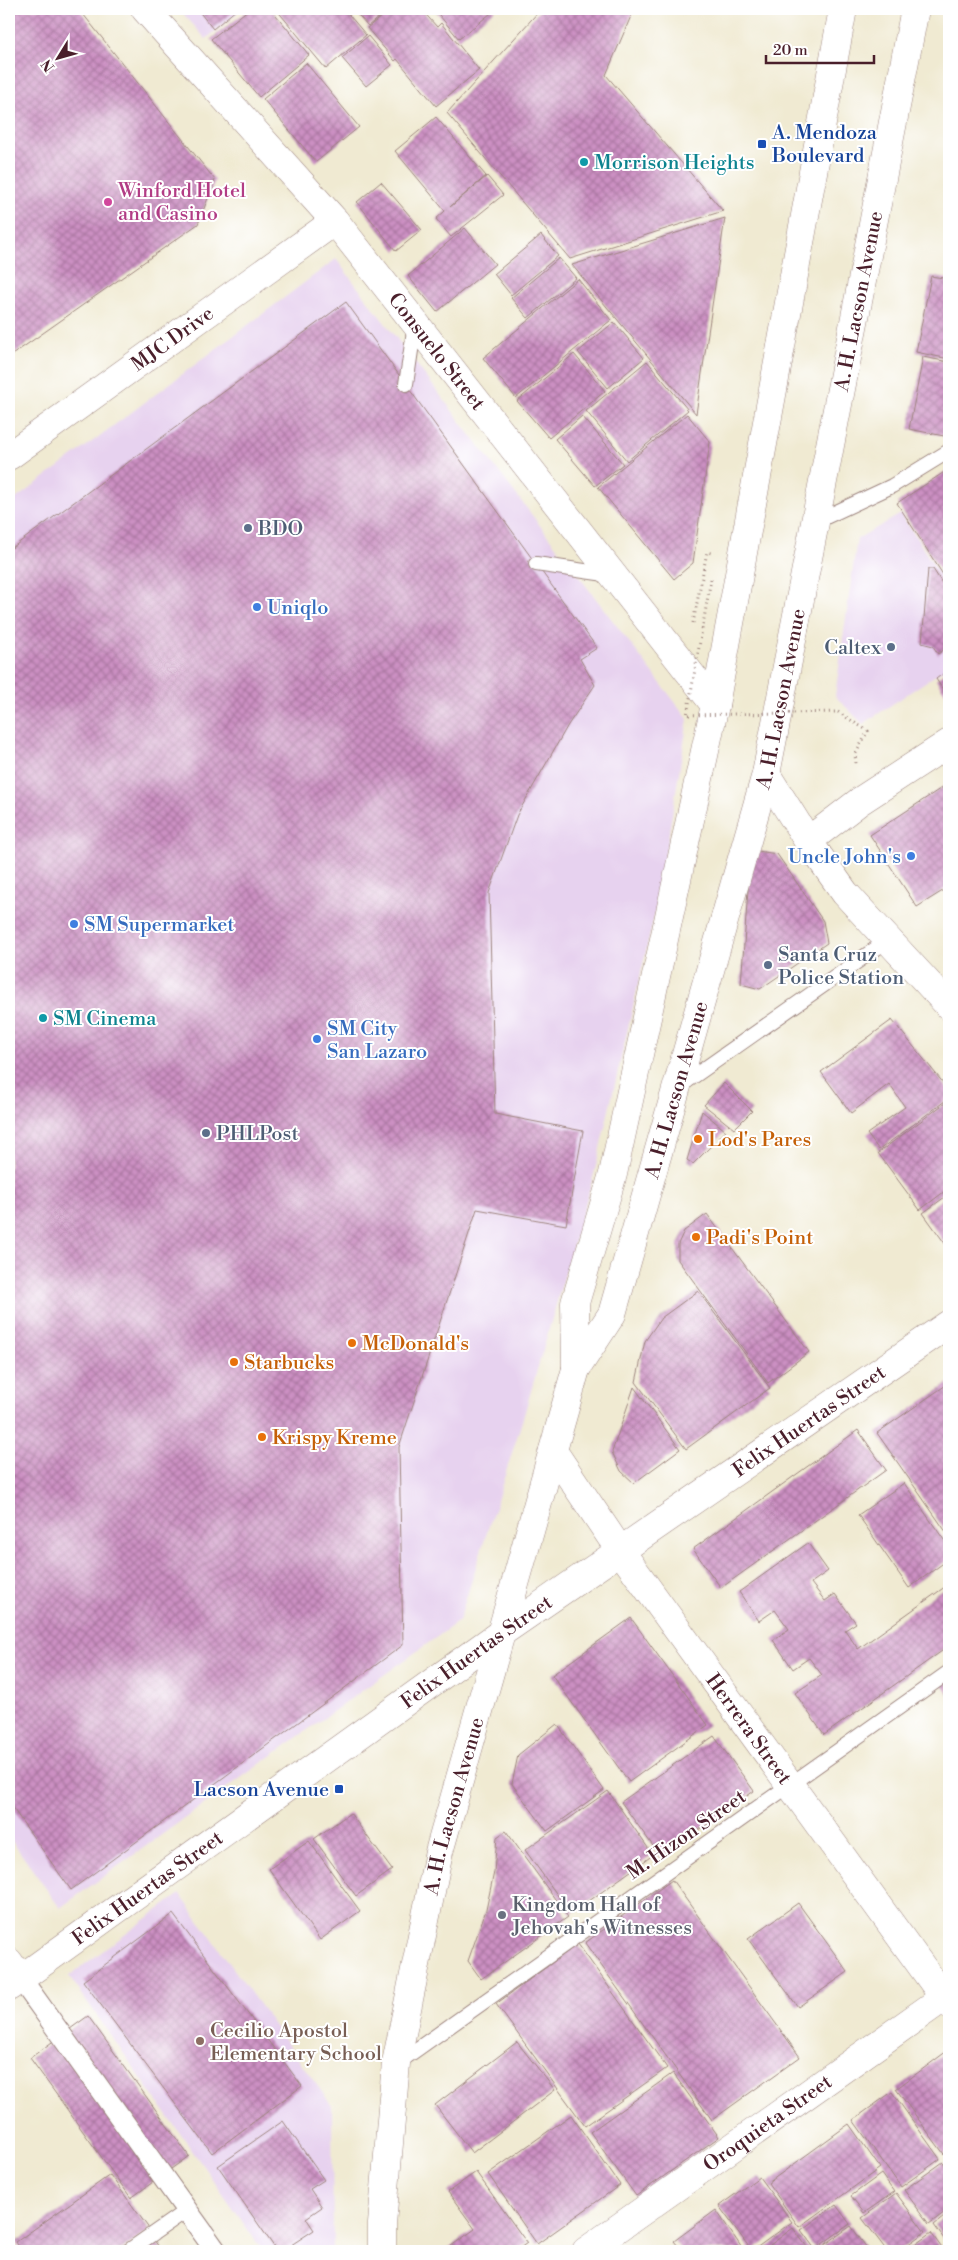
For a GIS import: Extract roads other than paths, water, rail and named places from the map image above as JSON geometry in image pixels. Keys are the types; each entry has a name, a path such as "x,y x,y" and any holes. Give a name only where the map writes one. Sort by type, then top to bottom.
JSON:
{"main road":[{"name":"Consuelo Street","path":"145,9 335,222 715,705"},
{"name":"A. H. Lacson Avenue","path":"382,2251 382,2224 396,2063 439,1852 576,1369 575,1303 613,1174 715,705 843,9"},
{"name":"A. H. Lacson Avenue","path":"576,1369 612,1314 766,774 915,9"},
{"name":"MJC Drive","path":"9,456 335,222"},
{"path":"808,841 860,802 949,742"},
{"path":"766,774 808,841 845,893 949,1006"},
{"name":"Felix Huertas Street","path":"13,1976 620,1550 949,1324"},
{"name":"Herrera Street","path":"553,1451 620,1550 790,1785 948,1998"},
{"name":"Oroquieta Street","path":"586,2251 948,1998"}],"street":[{"path":"13,1976 216,2251"}],"lane":[{"path":"406,384 415,323"},
{"path":"815,522 892,486 949,451"},
{"path":"536,564 614,575"},
{"path":"677,1088 888,940"},
{"name":"M. Hizon Street","path":"396,2063 949,1672"},
{"path":"128,2251 187,2210"}],"place":[{"name":"A. Mendoza Boulevard","path":"762,144"},
{"name":"Morrison Heights","path":"584,162"},
{"name":"Winford Hotel and Casino","path":"108,202"},
{"name":"BDO","path":"248,528"},
{"name":"Uniqlo","path":"257,607"},
{"name":"Caltex","path":"891,647"},
{"name":"Uncle John's","path":"911,856"},
{"name":"SM Supermarket","path":"74,924"},
{"name":"Santa Cruz Police Station","path":"768,965"},
{"name":"SM Cinema","path":"43,1018"},
{"name":"SM City San Lazaro","path":"317,1039"},
{"name":"PHLPost","path":"206,1133"},
{"name":"Lod's Pares","path":"698,1139"},
{"name":"Padi's Point","path":"696,1237"},
{"name":"McDonald's","path":"352,1343"},
{"name":"Starbucks","path":"234,1362"},
{"name":"Krispy Kreme","path":"262,1437"},
{"name":"Lacson Avenue","path":"339,1789"},
{"name":"Kingdom Hall of Jehovah's Witnesses","path":"502,1915"},
{"name":"Cecilio Apostol Elementary School","path":"200,2041"}]}
